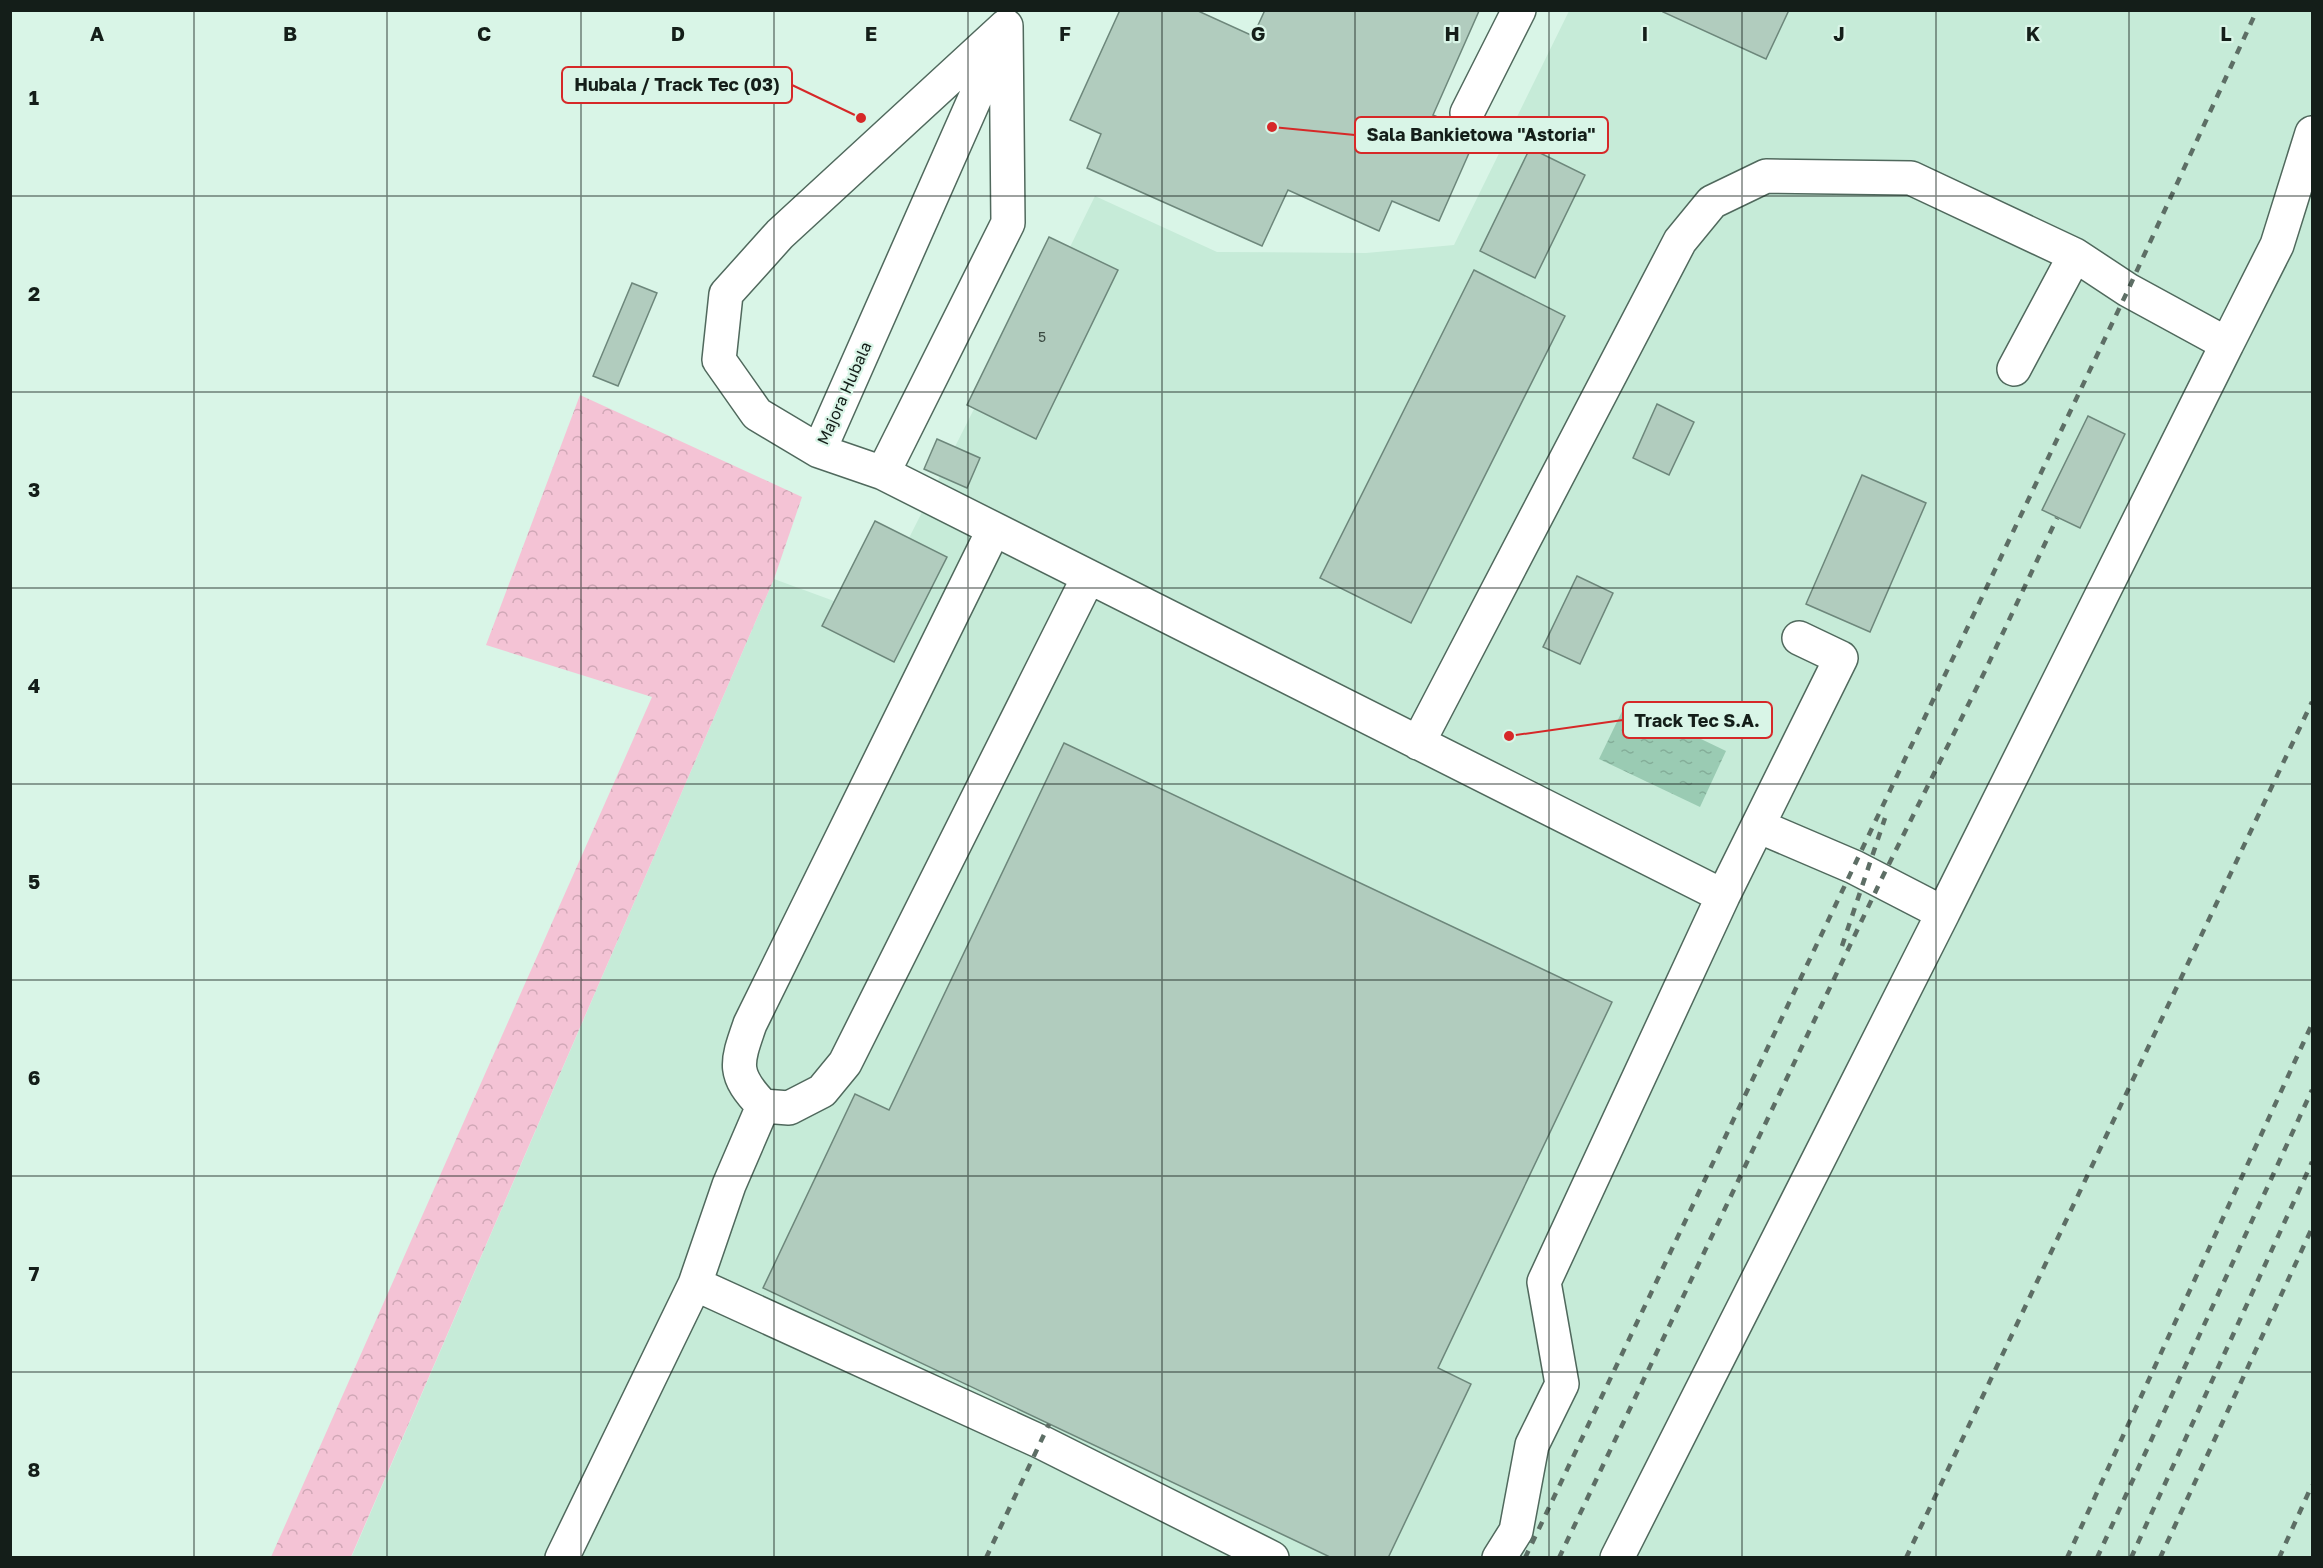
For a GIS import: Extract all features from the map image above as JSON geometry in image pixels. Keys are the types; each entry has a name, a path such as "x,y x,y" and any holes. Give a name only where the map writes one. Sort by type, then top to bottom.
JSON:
{"street":[{"path":"1467,113 1519,10"},
{"path":"883,473 1008,223 1010,18"},
{"name":"Majora Hubala","path":"1010,18 819,451 757,414 719,360 726,294 780,234 1010,18"},
{"path":"1617,1557 1943,913 2277,245 2313,133"},
{"path":"1418,743 1680,241 1712,202 1766,176 1911,178 2075,255 2128,290 2227,344"},
{"path":"2014,369 2075,255"},
{"path":"819,451 883,473 1723,896"},
{"path":"994,529 750,1024 738,1059 745,1088 763,1106 789,1108 822,1091 844,1063 1089,578"},
{"path":"1499,1557 1516,1532 1532,1445 1562,1384 1544,1282 1723,896 1841,658 1799,638"},
{"path":"1758,826 1854,867 1943,913"},
{"path":"562,1557 695,1284 729,1185 763,1106"},
{"path":"695,1284 1041,1442 1272,1557"}],"shaded area":[{"path":"1569,11 2312,11 2312,1557 351,1558 774,579 834,601 875,521 909,538 974,409 967,405 1049,237 1070,247 1095,196 1217,252 1366,253 1454,245"}],"green space":[{"path":"580,395 802,497 774,579 351,1557 271,1557 652,697 486,645"}],"water":[{"path":"1626,703 1726,751 1700,807 1599,759"}],"building":[{"path":"1120,10 1196,10 1253,36 1265,10 1479,11 1433,115 1477,135 1439,221 1392,201 1379,231 1288,190 1262,246 1087,168 1101,134 1070,120"},
{"path":"1664,10 1789,10 1766,59 1663,12"},
{"path":"1530,148 1585,175 1535,278 1480,251"},
{"path":"1049,237 1118,270 1036,439 967,405"},
{"path":"1474,270 1565,316 1411,623 1320,578"},
{"path":"632,283 657,293 618,386 593,376"},
{"path":"1657,404 1694,422 1669,475 1633,458"},
{"path":"2088,416 2125,434 2080,528 2042,510"},
{"path":"937,439 980,458 967,488 924,469"},
{"path":"1862,475 1926,503 1870,632 1806,604"},
{"path":"875,521 947,557 894,662 822,626"},
{"path":"1577,576 1613,593 1580,664 1543,647"},
{"path":"1064,743 1612,1002 1438,1368 1471,1384 1388,1558 1332,1558 763,1288 855,1094 889,1110"}],"railway":[{"path":"1525,1558 2128,290 2257,10"},
{"path":"1559,1558 1881,880 1985,671 2057,518"},
{"path":"1906,1558 2312,702"},
{"path":"1842,946 1885,818"},
{"path":"2067,1558 2312,1024"},
{"path":"2097,1558 2312,1090"},
{"path":"2131,1558 2312,1162"},
{"path":"2160,1558 2312,1228"},
{"path":"986,1558 1049,1424"},
{"path":"2279,1558 2312,1485"}],"place":[{"name":"Hubala / Track Tec (03)","path":"861,118"},
{"name":"Sala Bankietowa \"Astoria\"","path":"1272,127"},
{"name":"Track Tec S.A.","path":"1509,736"}]}
